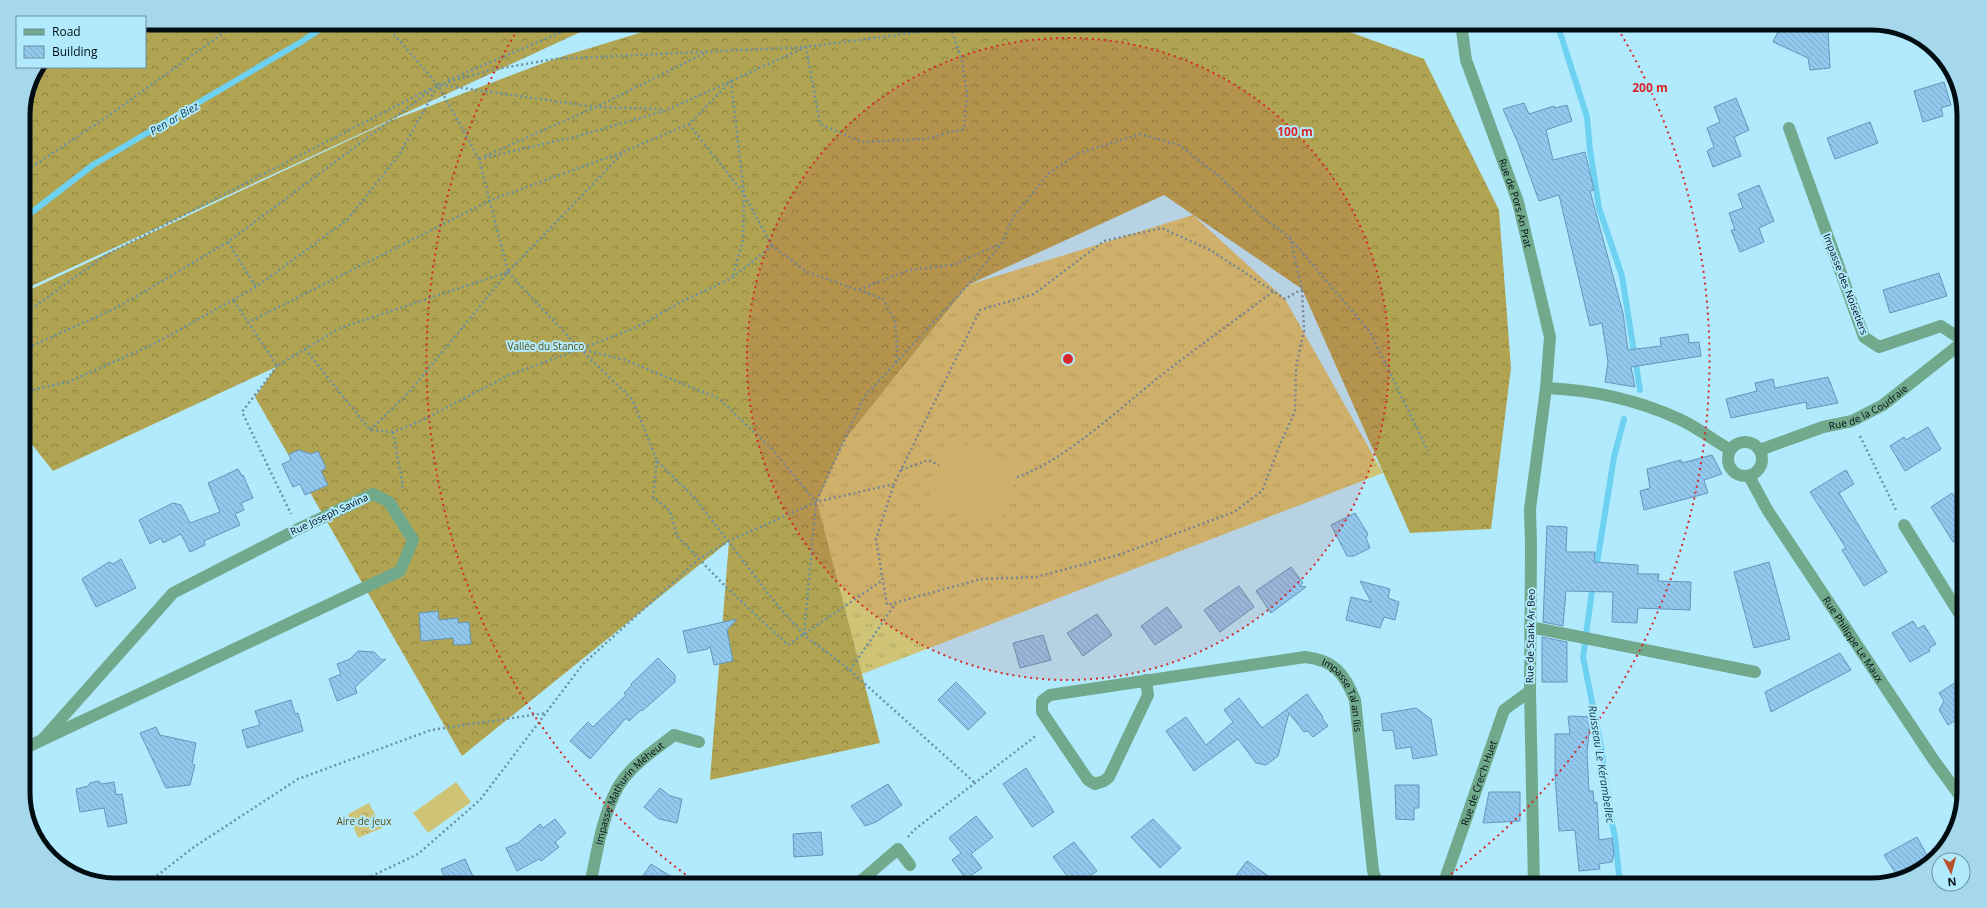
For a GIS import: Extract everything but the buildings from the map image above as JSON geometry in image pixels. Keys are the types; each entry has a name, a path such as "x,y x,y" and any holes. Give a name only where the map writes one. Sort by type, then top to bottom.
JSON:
{"street":[{"name":"Rue de Pors An Prat","path":"1462,30 1466,60 1518,202 1550,337 1546,388"},
{"name":"Impasse des Noisetiers","path":"1789,128 1864,337 1879,347 1941,326 1957,336"},
{"name":"Rue de la Coudraie","path":"1760,450 1823,427 1852,421 1883,405 1957,347"},
{"path":"1546,388 1569,389 1621,398 1680,420 1729,450"},
{"name":"Rue de Stank Ar Beo","path":"1534,878 1530,691 1532,545 1530,508 1546,388"},
{"path":"1739,442 1751,442 1760,450 1762,460 1758,470 1749,476 1739,476 1730,470 1726,460 1729,450 1739,442"},
{"name":"Rue Philippe Le Maux","path":"1749,476 1768,511 1933,759 1957,792"},
{"name":"Rue Joseph Savina","path":"30,746 400,571 413,540 389,502 373,494 298,529 174,593 43,739"},
{"path":"1904,525 1957,610"},
{"path":"1530,627 1755,672"},
{"name":"Impasse Tal an Ilis","path":"1146,680 1148,696 1109,777 1104,781 1095,784 1088,780 1042,712 1042,700 1050,695 1146,680 1305,658 1319,659 1332,665 1340,672 1350,686 1355,700 1373,871 1376,878"},
{"name":"Rue de Crec'h Huet","path":"1445,878 1504,710 1530,691"},
{"name":"Impasse Mathurin Méheut","path":"592,878 607,814 618,787 636,765 674,734 699,742"},
{"path":"864,878 898,849 910,865"}],"path":[{"path":"30,169 227,30"},
{"path":"390,30 438,85 479,159 491,200 496,228 508,272 580,349 632,399 657,461 694,497 774,601 804,635 850,670 974,782"},
{"path":"30,310 104,256 438,85 566,30"},
{"path":"30,347 118,307 228,242 438,85 491,70 554,59 806,47 944,30"},
{"path":"806,47 820,124 862,142 924,139 964,128 967,93 962,60 952,30"},
{"path":"479,159 578,136 667,110 806,47"},
{"path":"479,159 596,107 707,52"},
{"path":"247,323 491,200 625,151 689,124 731,80"},
{"path":"731,80 744,194 743,241 732,278"},
{"path":"438,85 596,107 667,110"},
{"path":"30,390 68,382 152,345 234,301 256,287 347,220 399,155 438,85"},
{"path":"689,124 744,194 772,246 807,272 883,299 895,321 897,347 896,363"},
{"path":"804,635 816,502 864,397 968,285 1002,243 1012,219 1048,174 1077,154 1140,134 1179,145 1219,176 1256,212 1290,238 1370,332 1428,451"},
{"path":"370,430 411,390 508,272 625,151"},
{"path":"1290,238 1302,289 1304,330 1296,366 1295,412 1281,442 1262,491 1234,512 1118,555 1036,576 981,579 887,605 876,540 894,484 980,310 1034,294 1104,241 1162,228 1212,251 1285,299 1302,289"},
{"path":"228,242 256,287"},
{"path":"858,290 909,270 953,265 1002,243"},
{"path":"304,349 370,430 393,432 423,420 507,376 635,328 683,301 732,278 772,246"},
{"path":"298,529 242,412 277,366 340,328 508,272"},
{"path":"1017,477 1030,472 1079,441 1158,378 1274,291"},
{"path":"234,301 247,323 277,366"},
{"path":"580,349 625,360 718,398 772,448 816,502"},
{"path":"1852,421 1904,525"},
{"path":"393,432 403,486"},
{"path":"901,470 928,460 939,465"},
{"path":"657,461 653,497 670,511 677,536 788,645 883,580"},
{"path":"368,878 418,854 480,800 583,664 699,558 729,541 816,502 894,484"},
{"path":"850,670 897,602"},
{"path":"155,878 194,848 298,780 431,730 546,712"},
{"path":"898,849 914,830 974,782 1050,725"}],"green space":[{"path":"146,30 585,30 30,287 30,109 36,82 44,68 146,68"},
{"name":"Vallée du Stanco","path":"649,30 1344,30 1424,59 1499,210 1511,368 1491,529 1410,533 1302,289 1164,195 968,285 844,441 817,502 880,743 710,780 729,541 462,756 255,397 276,367 53,471 30,442 30,290 390,121 554,59"},
{"path":"1193,215 1285,299 1383,473 862,674 816,502 844,441 968,285"},
{"path":"948,439 1021,464 999,527 927,502"},
{"path":"456,782 471,802 428,833 413,813"},
{"name":"Aire de jeux","path":"369,803 382,828 358,838 348,814"}],"waterway":[{"name":"Pen ar Biez","path":"30,214 93,165 301,42 319,30"},
{"name":"Ruisseau Le Kérambellec","path":"1559,30 1587,117 1590,150 1599,208 1622,276 1640,390"},
{"name":"Ruisseau Le Kérambellec","path":"1596,569 1614,457 1624,419"},
{"name":"Ruisseau Le Kérambellec","path":"1586,634 1593,584"},
{"name":"Ruisseau Le Kérambellec","path":"1585,643 1583,657 1602,752 1608,804 1615,837 1619,878"}]}
